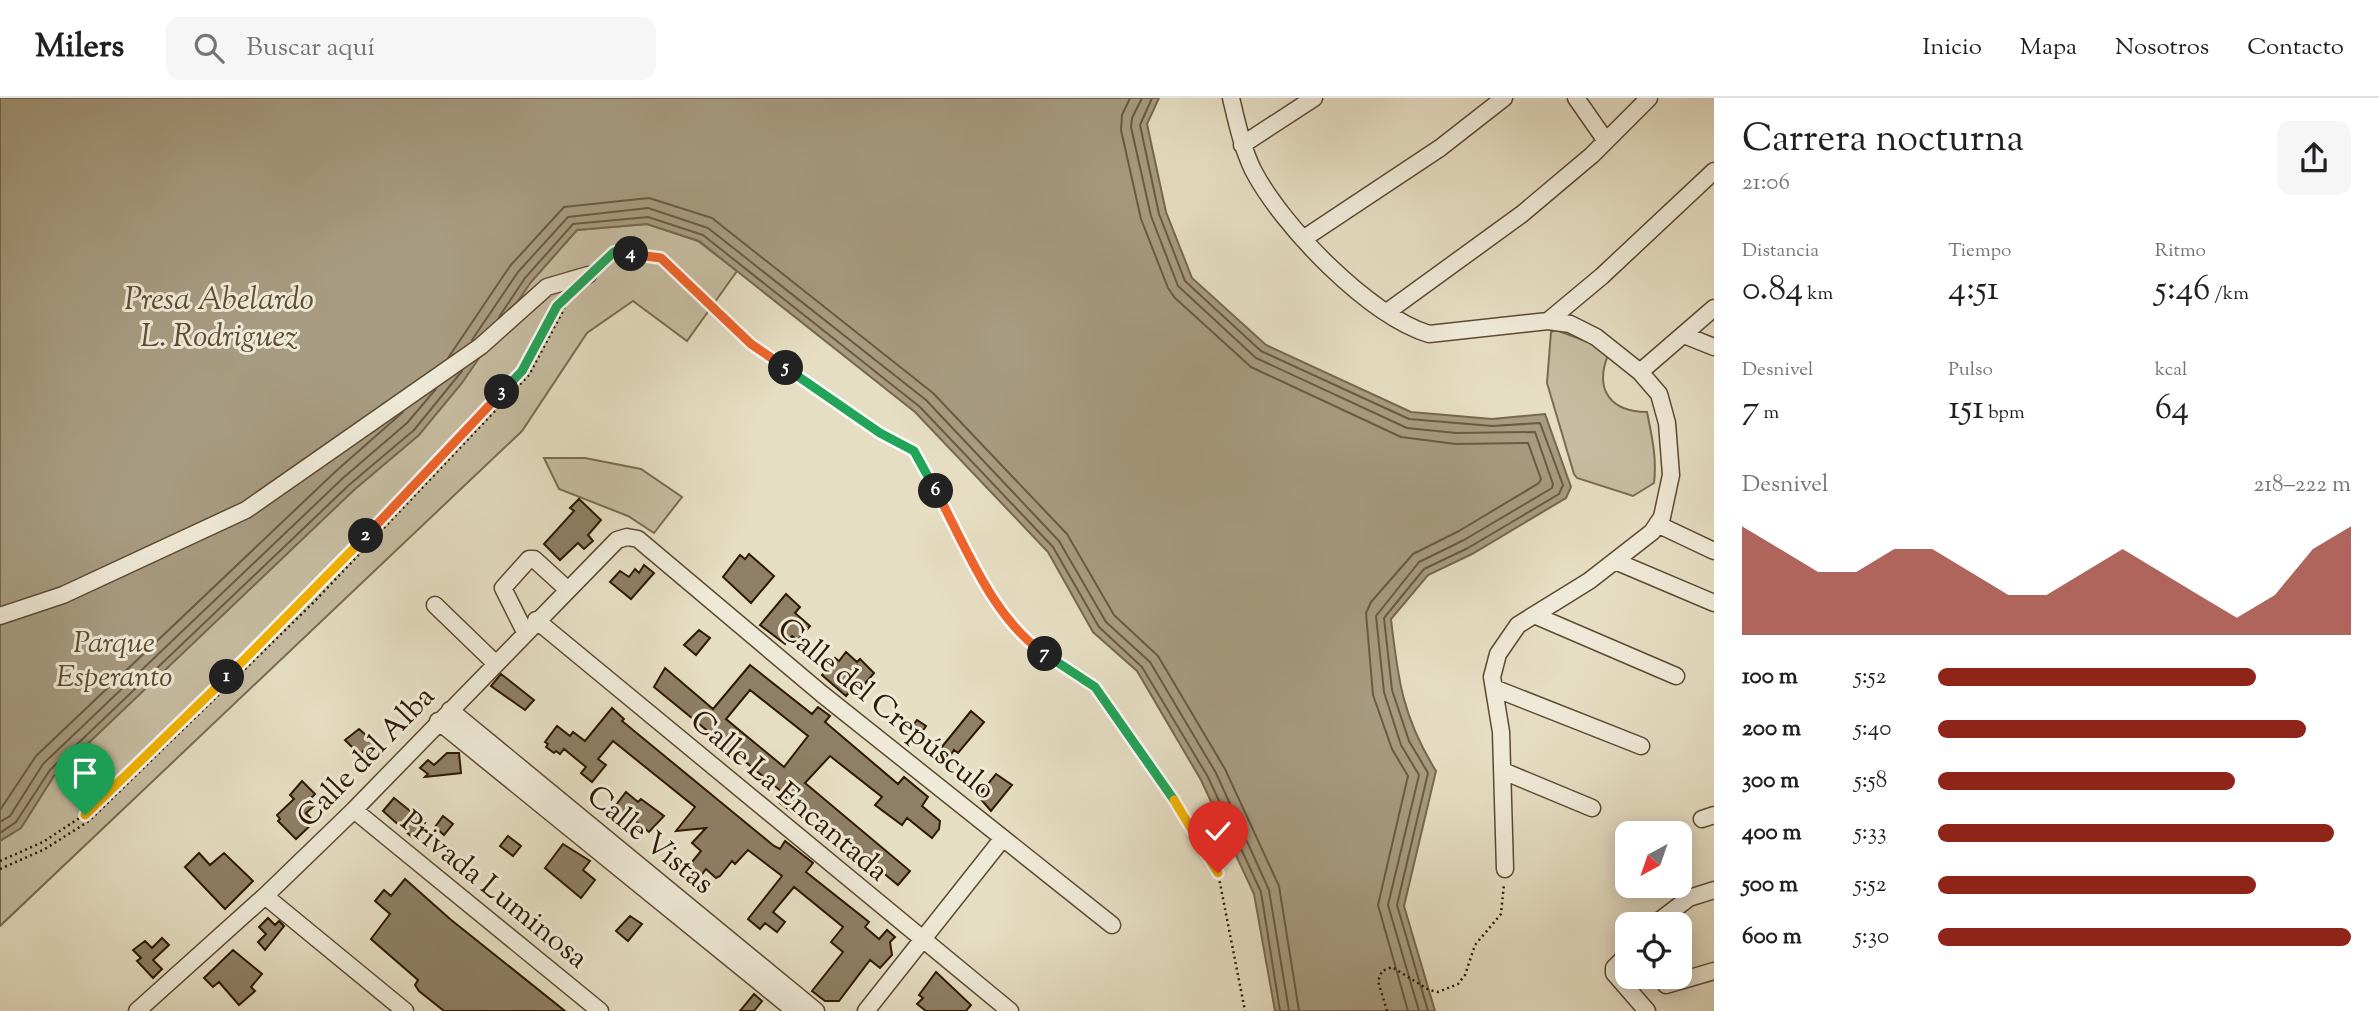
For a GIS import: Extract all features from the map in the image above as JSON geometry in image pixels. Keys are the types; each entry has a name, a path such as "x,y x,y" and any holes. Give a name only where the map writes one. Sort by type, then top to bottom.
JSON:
{"street":[{"path":"1231,98 1242,145 1255,173 1303,239 1331,268 1387,312 1414,329 1429,334 1548,321 1570,324 1595,337 1640,372 1659,394 1671,449 1671,475 1657,524 1652,532 1615,561 1518,625 1498,654 1492,677 1503,771 1505,869"},
{"path":"1242,145 1314,98"},
{"path":"1303,239 1440,148 1504,98"},
{"path":"1576,98 1606,141"},
{"path":"1387,312 1522,214 1606,141 1649,98"},
{"path":"1548,321 1612,267 1714,172"},
{"path":"0,616 63,595 246,510 481,346 547,287 588,275"},
{"path":"1640,372 1714,308"},
{"path":"1684,335 1714,347"},
{"path":"1657,524 1714,551"},
{"name":"Calle del Alba","path":"137,1011 265,896 354,810 567,589 617,540 627,537"},
{"name":"Calle del Crepúsculo","path":"627,537 638,539 822,694 1112,925"},
{"path":"531,626 503,588 529,559 534,559 567,589"},
{"path":"1615,561 1714,603"},
{"path":"435,605 495,663"},
{"path":"1534,615 1676,676"},
{"name":"Calle La Encantada","path":"531,626 1010,1011"},
{"path":"1494,688 1641,746"},
{"name":"Calle Vistas","path":"444,715 706,930 795,1011"},
{"path":"1503,771 1592,808"},
{"name":"Privada Luminosa","path":"354,810 600,1011"},
{"path":"866,1011 1003,838"},
{"path":"1671,912 1689,898 1714,890"},
{"path":"265,896 405,1011"},
{"name":"Calle Vistas","path":"706,930 816,1011"},
{"path":"1692,977 1714,971"},
{"path":"1628,989 1647,1011"}],"path":[{"path":"0,861 43,842 85,815 308,598 522,371 557,306 614,252 661,258 751,344 880,433 914,451 993,596 1023,639 1095,687 1189,820 1218,873 1245,1011"},
{"path":"0,869 45,849 89,821 313,603 529,375 564,309 566,297"},
{"path":"1387,1011 1378,981 1382,971 1392,967 1429,990 1438,992 1458,984 1465,975 1475,945 1501,914 1505,869"}],"green space":[{"name":"Parque Esperanto","path":"647,224 698,241 737,271 687,341 633,301 587,333 522,431 0,926 0,579 531,282 577,230"},
{"path":"1556,330 1596,345 1608,355 1603,379 1609,397 1624,408 1647,412 1654,456 1654,483 1633,496 1577,478 1574,474 1547,383 1551,332"},
{"path":"544,458 585,458 641,469 682,497 654,533 628,516 559,489"}],"water":[{"name":"Presa Abelardo L. Rodriguez","path":"0,98 1159,98 1147,124 1166,212 1192,278 1266,345 1411,412 1492,419 1545,414 1571,487 1566,498 1472,554 1428,575 1391,619 1396,661 1409,716 1436,771 1404,906 1435,1011 1275,1011 1254,894 1201,780 1137,671 1093,632 1048,552 915,412 699,241 647,224 577,230 531,282 462,383 419,435 354,490 54,776 21,828 0,841"}],"building":[{"path":"579,499 601,520 588,535 593,541 584,549 578,543 560,560 544,544 574,511 570,508"},
{"path":"749,554 774,576 751,603 723,577 740,555 745,559"},
{"path":"644,565 654,573 631,599 610,582 620,571 629,577 635,569 639,573"},
{"path":"786,594 800,607 795,613 810,626 798,640 792,636 785,644 760,625"},
{"path":"699,630 710,638 696,655 684,645"},
{"path":"846,652 857,662 860,659 874,673 856,694 851,690 846,696 822,675 835,658 839,661"},
{"path":"750,665 812,714 818,707 830,716 825,722 898,784 904,777 928,797 922,806 940,821 939,829 932,838 907,818 902,825 875,805 882,797 830,756 805,783 910,871 898,885 800,804 793,813 780,803 787,796 654,687 665,668 713,709","holes":["750,690 808,736 784,767 726,719"]},
{"path":"501,674 534,700 525,710 491,686"},
{"path":"612,708 624,719 622,721 774,846 780,849 785,841 813,863 806,872 869,922 865,927 879,939 887,930 895,937 890,942 892,955 880,968 870,960 839,1001 825,1001 812,991 843,952 831,942 843,927 794,887 773,912 785,922 777,932 765,923 760,929 748,919 782,876 748,850 735,864 732,861 720,876 716,878 706,869 699,878 687,868 701,851 692,843 706,828 676,831 695,807 613,741 598,759 606,765 592,782 581,773 586,767 564,749 560,754 546,747 548,744 545,742 557,726 570,736 573,732 585,741"},
{"path":"971,711 984,722 958,753 954,750 950,756 941,748"},
{"path":"917,720 926,726 920,735 911,728"},
{"path":"359,729 385,752 374,762 363,751 360,755 345,740"},
{"path":"447,753 459,753 461,773 425,777 428,774 420,768 428,760 434,765"},
{"path":"996,774 1012,785 991,811 978,796"},
{"path":"302,781 315,794 309,800 314,806 306,813 314,822 296,839 278,821 280,819 277,815 294,799 290,795"},
{"path":"626,792 664,816 649,832 628,815 621,824 609,814"},
{"path":"394,798 425,823 413,838 383,811"},
{"path":"443,816 453,824 444,835 435,827"},
{"path":"508,836 521,846 513,856 500,846"},
{"path":"563,844 590,861 583,870 595,880 581,898 545,868"},
{"path":"199,853 210,865 224,853 253,881 225,909 185,867"},
{"path":"405,879 450,919 565,1011 444,1011 419,991 415,985 418,980 371,939 390,914 375,901 384,890 391,896"},
{"path":"630,916 642,924 628,941 616,931"},
{"path":"268,918 275,925 279,921 284,926 265,950 258,942 266,934 259,927"},
{"path":"162,938 169,945 153,960 162,969 153,978 137,961 141,958 133,950 145,941 152,948"},
{"path":"233,950 262,974 251,987 255,991 239,1005 219,982 213,987 204,978"},
{"path":"936,972 971,1005 966,1011 926,1011 917,1004 923,998 919,995"},
{"path":"754,994 762,1001 754,1011 740,1011"}],"route":[{"path":"85,815 308,598 522,371 557,306 614,252 661,258 751,344 880,433 914,451 993,596 1023,639 1095,687 1189,820 1218,873"}]}
